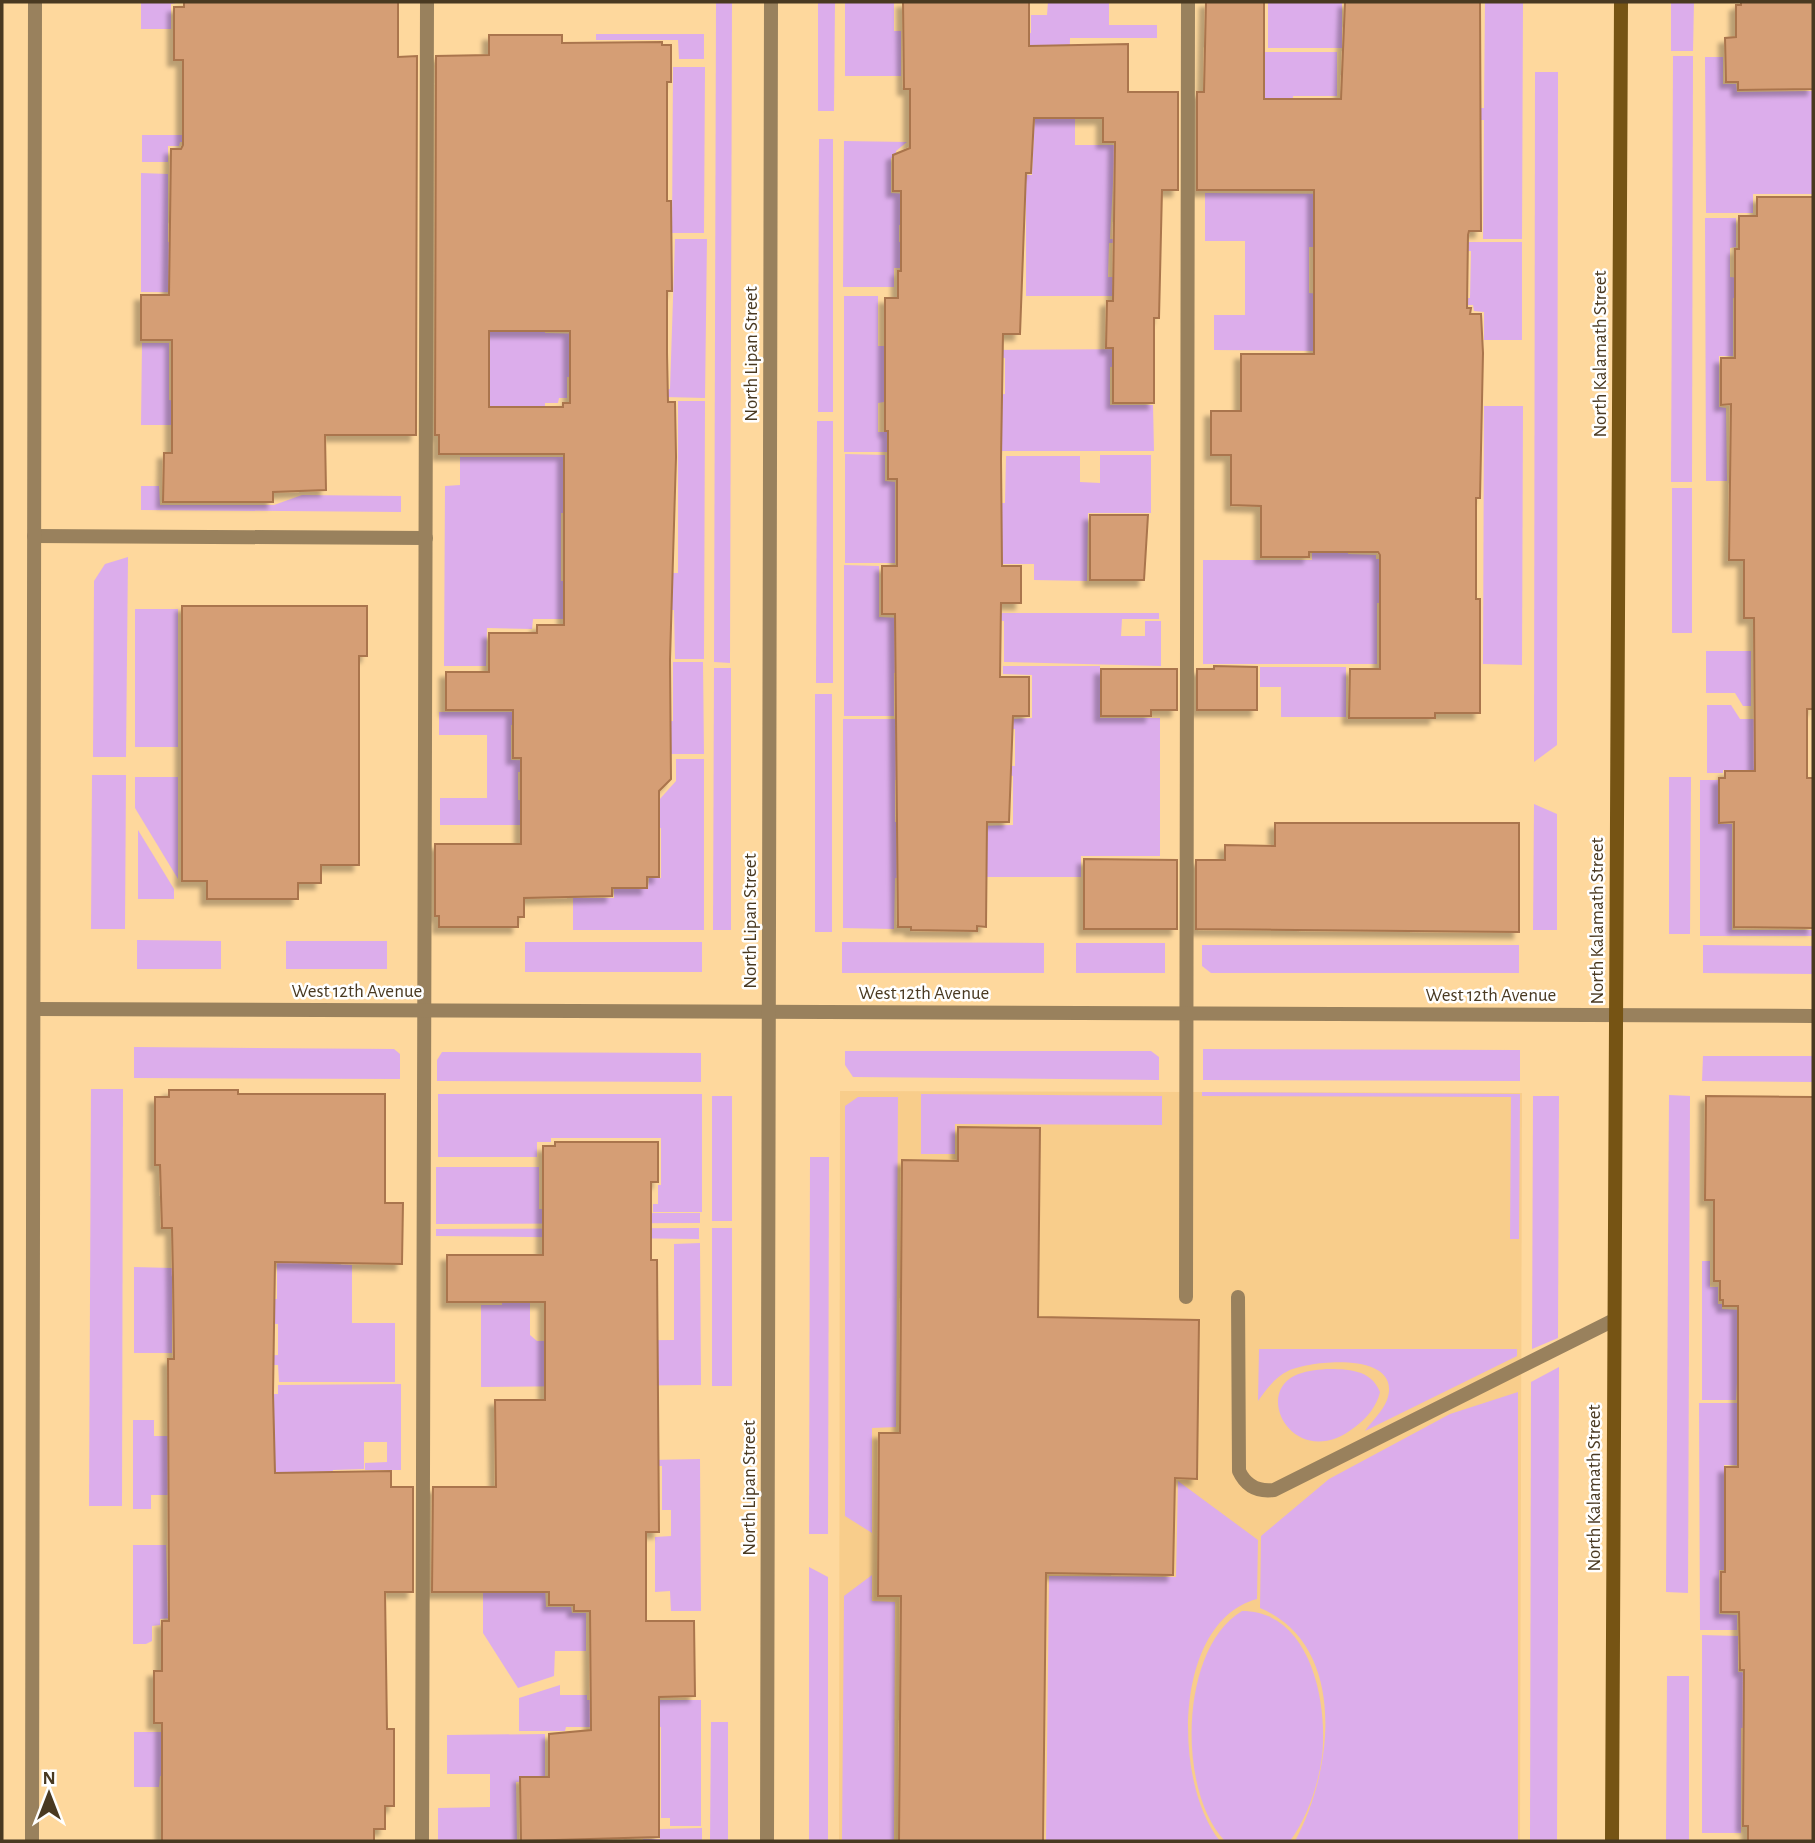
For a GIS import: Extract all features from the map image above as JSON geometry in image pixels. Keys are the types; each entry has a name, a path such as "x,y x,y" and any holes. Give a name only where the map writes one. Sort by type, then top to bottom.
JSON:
{"main road":[{"name":"North Kalamath Street","path":"1612,1841 1621,2"}],"street":[{"path":"32,1841 35,2"},
{"path":"422,1841 428,2"},
{"name":"North Lipan Street","path":"767,1841 771,2"},
{"path":"1186,1297 1188,2"},
{"path":"34,536 426,538"},
{"name":"West 12th Avenue","path":"34,1009 1813,1016"},
{"path":"1238,1297 1239,1471 1243,1479 1262,1492 1274,1490 1614,1320"}],"shaded area":[{"path":"141,2 181,2 171,4 171,29 141,29"},
{"path":"716,2 732,2 730,663 714,662"},
{"path":"818,2 835,2 834,111 818,111"},
{"path":"845,2 894,2 894,31 901,31 901,76 845,76"},
{"path":"1048,2 1109,2 1109,25 1157,25 1157,38 1070,38 1069,85 983,36 1031,33 1031,15 1047,15"},
{"path":"1268,2 1342,2 1342,48 1268,48"},
{"path":"1485,2 1523,2 1522,239 1483,239 1484,120 1434,120 1434,108 1484,108"},
{"path":"1671,2 1694,2 1693,51 1671,51"},
{"path":"596,34 704,34 704,59 679,59 678,40 596,40"},
{"path":"1230,52 1337,52 1337,96 1293,96 1292,121 1261,126"},
{"path":"1673,56 1693,56 1692,482 1671,482"},
{"path":"1705,57 1723,57 1723,84 1736,84 1737,92 1813,91 1813,194 1753,194 1753,213 1706,213"},
{"path":"673,67 705,67 704,233 672,233"},
{"path":"1535,72 1558,72 1557,745 1534,762"},
{"path":"1036,89 1075,90 1075,145 1115,145 1110,239 1157,239 1157,242 1109,243 1108,277 1155,277 1155,296 1026,296 1026,195 1004,194 1005,174 1032,175"},
{"path":"142,135 356,135 356,143 180,142 179,146 168,146 168,162 142,162"},
{"path":"819,139 833,139 833,412 818,412"},
{"path":"844,141 907,142 896,151 896,158 891,158 891,193 908,194 908,224 899,225 899,242 907,242 907,268 894,268 894,287 843,287"},
{"path":"141,173 168,174 168,242 177,242 317,293 141,292"},
{"path":"1205,193 1368,194 1368,247 1309,247 1309,293 1319,294 1319,351 1214,350 1214,315 1245,315 1245,241 1205,241"},
{"path":"1705,218 1736,218 1736,247 1730,248 1730,277 1739,278 1739,298 1733,298 1733,356 1719,356 1719,407 1726,408 1727,481 1706,481"},
{"path":"675,239 707,239 705,398 666,397 666,390 670,389"},
{"path":"1370,242 1522,242 1522,340 1484,340 1484,312 1474,311 1473,305 1399,305 1399,298 1470,298 1471,251 1370,251"},
{"path":"844,296 878,296 878,346 884,346 884,402 878,403 878,432 894,432 894,452 844,452"},
{"path":"545,303 545,333 586,334 589,377 567,377 567,398 559,398 558,403 545,403 545,445 488,428 485,380 490,380 490,348 440,348"},
{"path":"142,343 169,343 169,400 177,401 177,425 141,425"},
{"path":"1154,349 1154,366 1110,367 1110,405 1153,405 1154,451 995,451 995,395 1005,394 1005,358 992,357 992,350"},
{"path":"678,401 705,401 704,659 675,659 674,610 590,609 663,573 678,573"},
{"path":"1484,406 1523,406 1522,665 1483,664"},
{"path":"817,421 833,421 833,683 816,683"},
{"path":"845,454 885,455 885,481 895,482 895,563 845,563"},
{"path":"1100,455 1151,455 1151,513 1088,513 1087,581 1034,580 1034,564 897,564 969,503 1005,503 1006,456 1080,456 1080,482 1100,483"},
{"path":"460,457 564,457 591,512 561,513 561,581 586,581 586,619 533,619 532,629 487,628 486,666 444,666 445,486 460,485"},
{"path":"141,486 159,486 160,505 274,505 302,495 401,496 401,512 141,510"},
{"path":"1672,488 1692,488 1692,633 1672,633"},
{"path":"1312,509 1347,510 1348,554 1376,555 1376,559 1476,559 1476,596 1399,596 1399,603 1377,603 1377,664 1203,664 1203,560 1312,560"},
{"path":"128,557 126,757 93,757 94,581 105,564"},
{"path":"844,565 879,566 879,617 901,618 900,673 894,673 894,716 844,716"},
{"path":"135,609 178,609 178,747 135,747"},
{"path":"992,613 1159,613 1159,619 1122,619 1121,636 1145,636 1145,621 1161,621 1161,666 1004,662 1004,621 992,620"},
{"path":"1706,651 1751,651 1751,706 1743,706 1735,693 1706,693"},
{"path":"673,662 703,662 704,754 669,754 656,722 673,721"},
{"path":"1003,666 1100,666 1100,718 1160,718 1160,856 1081,856 1081,877 950,877 977,826 1013,825 1013,776 1009,775 1009,766 1015,766 1015,729 1010,729 1010,719 1032,718 1032,675 1003,674"},
{"path":"1260,667 1346,667 1346,717 1281,717 1281,687 1260,687"},
{"path":"714,668 731,668 731,930 713,930"},
{"path":"815,694 832,694 832,932 815,932"},
{"path":"1707,705 1731,705 1740,719 1775,719 1775,773 1723,770 1723,773 1707,773"},
{"path":"439,712 539,712 539,725 511,725 511,760 567,761 544,772 518,772 518,800 535,801 535,825 440,825 440,798 487,798 487,735 439,735"},
{"path":"843,719 902,719 901,779 895,780 895,822 908,823 908,878 895,878 894,929 843,928"},
{"path":"676,759 704,759 704,930 573,930 573,898 614,898 614,889 648,889 649,878 661,878 661,828 649,828 659,800 676,781"},
{"path":"92,775 126,775 125,929 91,929"},
{"path":"135,777 178,777 178,879 135,808"},
{"path":"1669,777 1691,777 1690,934 1669,934"},
{"path":"1700,780 1718,780 1718,824 1732,824 1732,930 1813,930 1813,936 1700,936"},
{"path":"1534,804 1557,814 1557,930 1533,930"},
{"path":"138,830 174,889 174,899 138,899"},
{"path":"137,940 221,941 221,969 137,969"},
{"path":"286,941 387,941 387,969 286,969"},
{"path":"525,942 702,942 702,972 525,972"},
{"path":"842,942 1044,943 1044,973 842,973"},
{"path":"1076,943 1165,943 1165,973 1076,973"},
{"path":"1202,945 1519,945 1519,973 1211,973 1202,966"},
{"path":"1703,945 1813,946 1813,974 1703,973"},
{"path":"134,1047 394,1049 400,1054 400,1079 134,1078"},
{"path":"1203,1049 1520,1050 1520,1081 1203,1080"},
{"path":"845,1051 1151,1051 1159,1057 1159,1080 853,1077 845,1065"},
{"path":"442,1052 701,1053 701,1082 437,1081 437,1060"},
{"path":"1703,1056 1813,1056 1813,1082 1702,1081"},
{"path":"91,1089 123,1089 122,1506 89,1506"},
{"path":"840,1091 1522,1093 1520,1841 839,1841"},
{"path":"1202,1092 1520,1094 1519,1239 1510,1239 1511,1097 1202,1096"},
{"path":"438,1094 702,1094 702,1212 653,1212 653,1204 658,1204 658,1185 661,1185 661,1138 551,1138 551,1142 537,1142 537,1157 438,1157"},
{"path":"921,1094 1162,1096 1162,1125 955,1124 955,1154 921,1154"},
{"path":"1669,1095 1690,1096 1688,1593 1666,1592"},
{"path":"712,1096 732,1096 732,1221 712,1221"},
{"path":"1533,1096 1559,1096 1558,1338 1532,1349"},
{"path":"858,1097 898,1097 896,1427 872,1428 872,1533 845,1516 845,1106"},
{"path":"810,1157 829,1157 828,1534 809,1534"},
{"path":"436,1167 539,1167 539,1209 552,1209 553,1213 700,1213 700,1223 436,1224"},
{"path":"699,1228 699,1239 436,1236 436,1229"},
{"path":"712,1228 732,1228 732,1386 712,1386"},
{"path":"332,1233 332,1264 352,1265 352,1323 395,1323 395,1382 279,1382 278,1365 263,1365 263,1356 278,1355 278,1324 243,1323 243,1300 277,1299 277,1263 265,1262"},
{"path":"700,1243 701,1385 481,1387 481,1305 502,1305 502,1299 530,1299 530,1335 537,1341 674,1340 674,1244"},
{"path":"1702,1261 1710,1261 1710,1287 1718,1287 1718,1304 1722,1304 1722,1309 1741,1310 1736,1400 1702,1400"},
{"path":"134,1267 172,1268 172,1353 134,1353"},
{"path":"1259,1349 1517,1349 1517,1356 1365,1431 1387,1400 1389,1384 1382,1373 1369,1366 1352,1363 1334,1362 1300,1367 1279,1377 1258,1401"},
{"path":"1559,1367 1557,1841 1530,1841 1531,1382"},
{"path":"1326,1369 1350,1370 1371,1379 1380,1392 1377,1402 1364,1420 1334,1439 1315,1441 1299,1437 1287,1427 1280,1413 1278,1399 1282,1386 1294,1376"},
{"path":"401,1384 401,1470 365,1470 365,1463 387,1462 387,1442 364,1442 364,1469 333,1470 332,1481 241,1482 240,1440 274,1440 274,1407 261,1407 261,1394 278,1394 278,1385"},
{"path":"1518,1392 1518,1841 1295,1841 1308,1813 1318,1781 1324,1747 1325,1713 1320,1680 1308,1651 1289,1626 1260,1608 1261,1536 1329,1479 1450,1414"},
{"path":"1699,1403 1737,1403 1737,1465 1724,1465 1725,1570 1719,1570 1719,1614 1737,1615 1737,1630 1700,1630"},
{"path":"133,1420 154,1420 154,1436 168,1436 168,1495 151,1495 151,1509 133,1509"},
{"path":"700,1459 701,1611 671,1611 670,1591 655,1592 655,1537 671,1536 671,1510 662,1510 662,1466 650,1466 650,1460"},
{"path":"1178,1481 1258,1540 1257,1599 1229,1614 1209,1638 1196,1671 1189,1707 1189,1745 1194,1782 1205,1815 1220,1841 1046,1841 1049,1576 1176,1577"},
{"path":"133,1545 166,1545 168,1616 171,1618 160,1619 160,1625 152,1626 152,1641 146,1644 133,1644"},
{"path":"809,1567 828,1577 828,1841 809,1841"},
{"path":"872,1575 872,1601 895,1602 894,1841 842,1841 844,1596"},
{"path":"483,1587 545,1587 546,1607 571,1607 572,1613 586,1613 586,1651 555,1651 554,1676 518,1688 483,1633"},
{"path":"1242,1611 1265,1615 1284,1626 1299,1643 1318,1687 1323,1735 1320,1768 1307,1812 1290,1841 1225,1841 1209,1819 1199,1790 1193,1756 1192,1722 1196,1687 1206,1656 1221,1629"},
{"path":"1702,1635 1738,1636 1738,1672 1752,1673 1752,1727 1741,1728 1741,1833 1702,1833"},
{"path":"1667,1676 1689,1676 1689,1841 1666,1841"},
{"path":"560,1685 560,1695 587,1695 587,1700 701,1700 701,1826 670,1826 670,1818 661,1818 661,1727 566,1727 565,1731 519,1731 519,1698"},
{"path":"711,1722 728,1722 728,1841 710,1841"},
{"path":"134,1732 176,1732 171,1776 160,1776 159,1787 134,1787"},
{"path":"545,1734 545,1781 516,1782 517,1841 438,1841 438,1808 490,1807 490,1774 447,1774 447,1735"},
{"path":"702,1828 702,1841 643,1841 660,1839 660,1829"}],"building":[{"path":"184,2 398,2 398,57 417,56 416,435 325,435 326,490 273,492 273,502 163,502 164,453 172,453 172,340 141,340 141,295 169,295 171,149 181,149 183,145 183,60 174,60 174,7 184,7"},
{"path":"903,2 1029,2 1029,46 1128,44 1128,92 1178,92 1178,190 1162,190 1159,318 1154,318 1154,403 1113,403 1113,348 1106,348 1107,301 1113,301 1115,142 1103,142 1103,118 1034,118 1031,173 1026,173 1020,334 1003,334 1001,459 1002,566 1021,566 1021,603 1001,603 1000,677 1029,677 1029,716 1013,716 1009,822 987,822 986,927 977,926 977,931 911,930 911,927 898,927 895,614 882,614 882,566 897,566 897,479 888,479 888,431 885,431 885,298 898,298 898,271 901,271 901,191 893,191 893,155 910,148 910,89 904,89"},
{"path":"1206,2 1264,2 1264,99 1341,99 1345,2 1480,2 1481,231 1469,231 1468,235 1467,308 1471,308 1470,314 1481,314 1483,353 1480,498 1476,498 1476,599 1480,599 1480,713 1435,713 1435,718 1349,718 1350,669 1380,669 1380,555 1378,552 1309,552 1309,557 1261,557 1261,506 1231,505 1231,455 1211,455 1211,411 1241,411 1241,354 1314,354 1314,190 1197,190 1197,92 1204,92"},
{"path":"1741,2 1813,2 1813,89 1738,90 1738,82 1726,82 1725,38 1736,37 1736,5 1741,5"},
{"path":"489,35 562,35 562,43 662,42 662,45 671,45 671,82 667,82 667,201 671,201 672,291 667,291 667,353 668,402 675,402 676,457 670,660 671,779 659,791 659,877 647,877 647,888 612,888 612,896 524,898 524,917 518,917 518,927 439,927 439,916 435,916 435,844 521,844 521,758 513,758 513,710 446,710 446,672 489,672 489,633 537,633 537,625 564,625 564,454 439,454 439,435 435,435 436,56 489,55","holes":["489,331 570,331 570,403 563,403 563,407 489,407"]},
{"path":"1757,197 1813,197 1813,709 1807,709 1807,778 1813,778 1813,928 1734,927 1734,822 1719,823 1719,778 1725,778 1725,771 1755,771 1754,618 1744,618 1744,560 1729,560 1731,404 1721,405 1721,358 1735,358 1735,249 1739,249 1739,216 1757,216"},
{"path":"1090,515 1148,515 1144,580 1090,580"},
{"path":"182,606 367,606 367,656 359,656 359,865 321,865 321,883 298,883 298,899 207,899 207,881 182,881"},
{"path":"1214,666 1257,667 1257,710 1197,710 1197,669 1214,669"},
{"path":"1101,669 1177,669 1177,710 1151,710 1151,716 1101,716"},
{"path":"1275,823 1519,823 1519,932 1196,929 1196,860 1225,860 1225,845 1275,846"},
{"path":"1084,859 1177,860 1177,929 1084,929"},
{"path":"169,1090 238,1090 238,1094 385,1094 385,1203 403,1203 402,1264 275,1262 273,1393 275,1473 391,1471 391,1487 413,1487 413,1592 385,1592 387,1729 394,1729 394,1806 385,1806 385,1829 374,1829 374,1841 162,1841 162,1723 154,1723 154,1671 162,1671 162,1621 169,1621 168,1359 174,1359 172,1228 162,1228 160,1165 155,1165 155,1097 169,1097"},
{"path":"1706,1096 1813,1097 1813,1841 1748,1841 1748,1826 1743,1826 1744,1670 1740,1670 1739,1612 1721,1612 1721,1572 1725,1572 1725,1467 1738,1467 1738,1306 1723,1306 1723,1300 1720,1300 1720,1281 1714,1281 1714,1200 1705,1200"},
{"path":"958,1127 1040,1128 1038,1317 1199,1320 1197,1479 1175,1478 1173,1575 1046,1573 1043,1841 899,1841 901,1596 878,1596 879,1433 900,1433 902,1160 958,1161"},
{"path":"555,1142 658,1142 658,1182 651,1182 651,1260 657,1260 659,1532 646,1532 646,1621 694,1621 695,1696 659,1697 659,1837 521,1841 520,1777 549,1777 549,1734 591,1730 590,1611 574,1611 574,1605 549,1605 549,1592 432,1592 433,1487 496,1487 495,1400 545,1400 545,1302 447,1302 447,1255 543,1255 543,1146 555,1146"}]}
